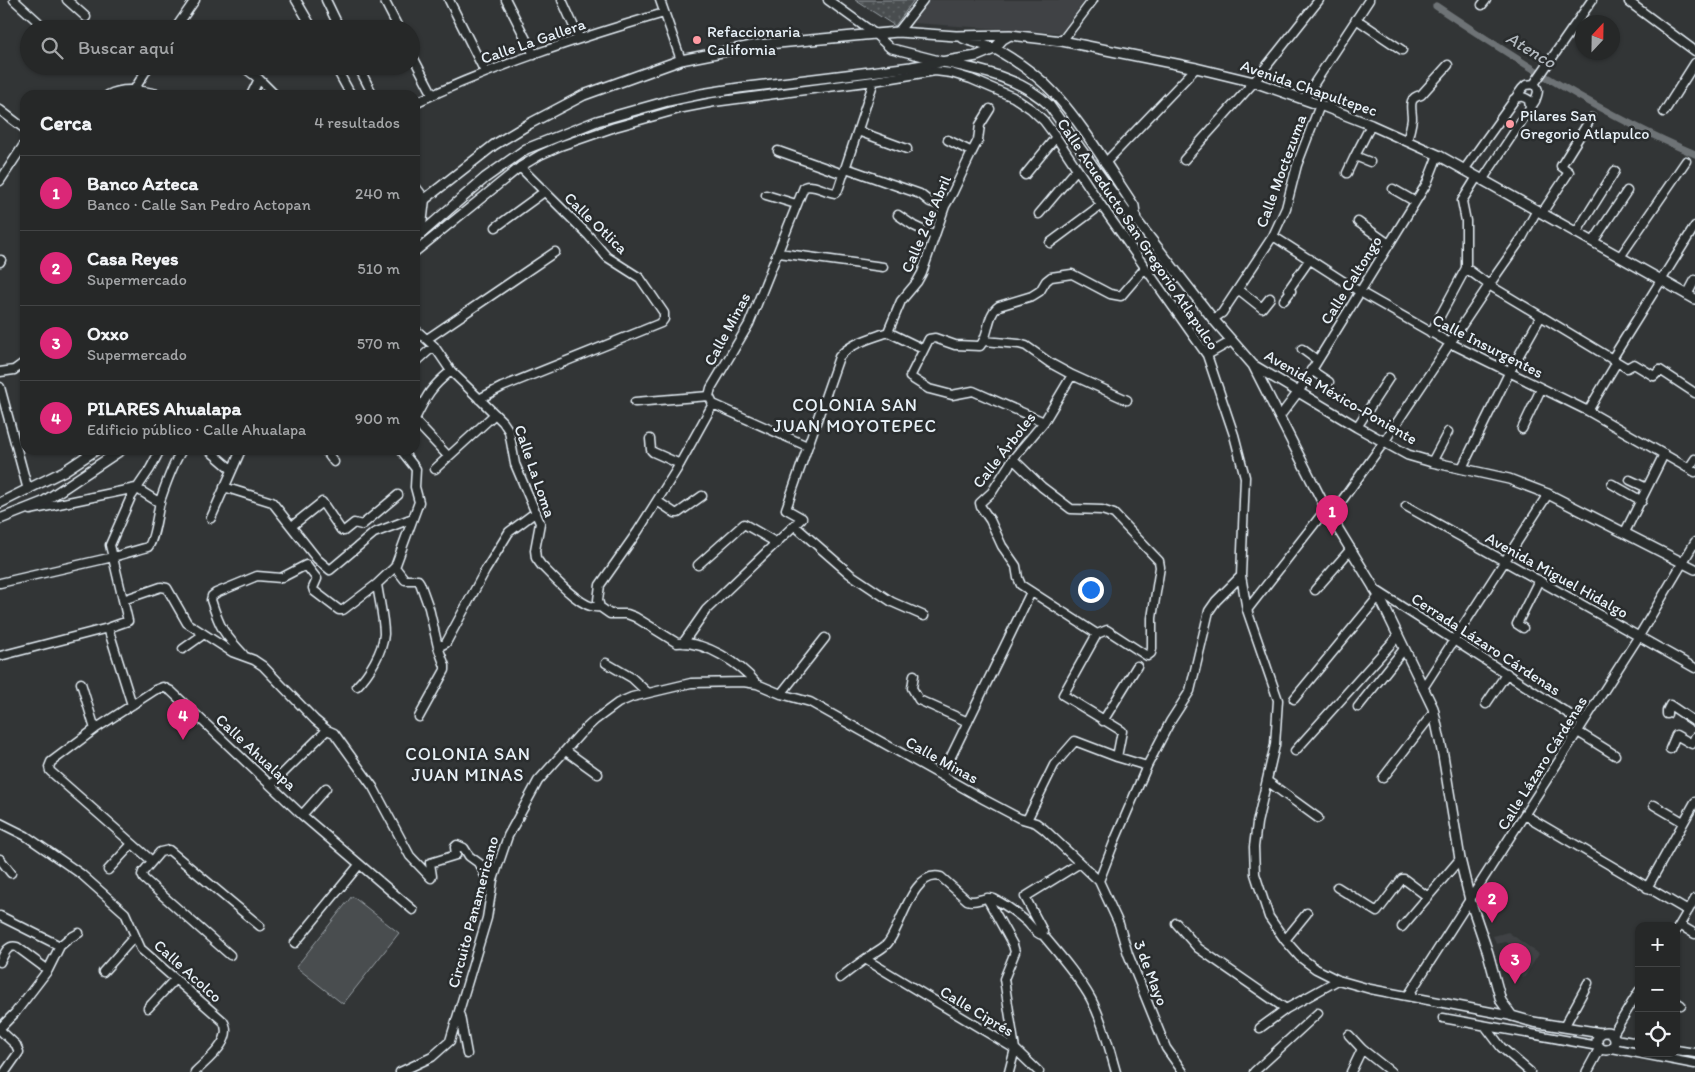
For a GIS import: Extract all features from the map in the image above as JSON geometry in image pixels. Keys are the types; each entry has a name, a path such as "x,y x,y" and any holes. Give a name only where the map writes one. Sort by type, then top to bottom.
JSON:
{"main road":[{"name":"Avenida Chapultepec","path":"420,203 494,145 529,124 584,95 681,60 757,45 898,32 956,36 1010,35 1062,41 1196,68 1254,82 1320,104 1438,155 1691,297"},
{"path":"956,36 994,49 1003,39 1010,35"},
{"name":"Avenida México-Poniente","path":"420,234 485,178 526,149 597,121 668,101 701,94 937,65 977,56 994,49 1034,76 1053,92 1073,117 1134,206 1136,220"},
{"name":"Avenida México-Poniente","path":"937,65 977,70 1008,80 1043,99 1058,116 1126,212 1136,220 1213,319 1253,364 1357,427 1408,454 1432,462 1516,481 1548,494 1695,569"},
{"path":"1253,364 1328,513 1377,592 1434,712 1444,755 1460,859 1500,1001 1512,1016 1601,1034 1605,1032 1614,1037 1615,1043 1612,1048 1604,1050 1599,1047"},
{"path":"13,514 2,502 64,471 88,455"},
{"path":"0,519 43,502 114,455"},
{"path":"1587,1072 1599,1047 1597,1040 1601,1034"}],"street":[{"path":"14,0 36,20"},
{"path":"66,0 86,17"},
{"path":"181,20 195,0"},
{"path":"296,0 308,20"},
{"path":"326,0 336,20"},
{"path":"384,0 394,20"},
{"path":"449,0 485,72"},
{"path":"506,0 534,55"},
{"path":"562,0 579,38"},
{"path":"660,0 681,60"},
{"name":"Calle Acueducto San Gregorio Atlapulco","path":"828,0 890,48 937,65 951,73 971,79 1013,97 1031,109 1044,121 1207,355 1234,435 1244,478 1241,576 1247,610 1278,700 1275,745 1257,823 1254,847 1255,874 1269,916 1285,940 1300,957 1316,969 1338,980 1370,989 1512,1016"},
{"path":"898,32 923,0"},
{"path":"1062,41 1093,0"},
{"path":"1184,160 1254,82 1318,0"},
{"name":"Calle Moctezuma","path":"1304,99 1369,0"},
{"path":"1464,170 1514,99 1526,85 1534,84 1592,0"},
{"path":"1630,1 1695,51"},
{"name":"Calle La Gallera","path":"420,102 485,72 579,38 664,13"},
{"path":"1356,19 1402,50"},
{"path":"1664,112 1695,63"},
{"path":"420,248 520,167 560,146 615,127 682,108 777,92 874,81 937,65"},
{"path":"1408,141 1412,120 1410,107 1412,100 1416,96 1422,95 1448,65"},
{"path":"1105,164 1196,68"},
{"path":"420,70 433,95"},
{"path":"134,90 143,75"},
{"path":"254,75 270,90"},
{"path":"340,75 348,90"},
{"path":"363,75 370,90"},
{"path":"254,90 259,79"},
{"name":"Calle Minas","path":"709,396 749,324 804,187 808,186 836,193 838,190 874,81"},
{"path":"1431,333 1466,268 1466,221 1462,201 1530,108 1539,91 1534,84"},
{"path":"1514,99 1520,96 1525,98 1528,100 1530,108"},
{"name":"Calle Moctezuma","path":"1213,319 1222,313 1273,236 1286,208 1297,165 1320,104"},
{"name":"Calle 2 de Abril","path":"888,332 901,301 922,274 945,206 978,140 980,125 990,109"},
{"path":"0,110 20,125"},
{"path":"1247,610 1384,442 1488,285 1569,172 1561,166 1592,118"},
{"path":"1347,174 1371,125"},
{"path":"858,131 908,149"},
{"path":"1024,175 1056,137"},
{"path":"948,140 972,152"},
{"path":"778,150 920,194 930,202 945,206"},
{"path":"0,181 20,151"},
{"name":"Calle Caltongo","path":"1280,416 1299,391 1431,175 1438,155"},
{"path":"1355,156 1370,162"},
{"path":"1620,257 1686,161"},
{"name":"Calle Otlica","path":"479,398 661,323 664,319 664,313 640,278 607,257 588,235 520,167"},
{"path":"1039,214 1077,169"},
{"path":"1576,233 1615,171"},
{"path":"1393,190 1414,202"},
{"path":"1593,242 1627,191"},
{"path":"420,192 425,199 420,225"},
{"path":"496,226 544,192"},
{"path":"766,195 796,204"},
{"path":"1050,243 1101,205"},
{"path":"898,215 914,226 935,236"},
{"path":"1358,222 1389,244"},
{"path":"1588,411 1661,280 1695,226"},
{"name":"Calle Insurgentes","path":"1273,236 1360,292 1431,333 1588,411 1692,470"},
{"path":"427,339 555,252"},
{"path":"779,253 883,267"},
{"path":"1284,300 1291,291 1288,289 1310,259"},
{"path":"1044,422 973,390 952,396 929,388 910,377 929,339 935,338 955,345 980,346 984,341 995,309 999,306 1032,296 1040,291 1051,277 1072,274 1110,294 1120,296 1145,268"},
{"path":"1466,268 1488,285 1627,368 1634,364 1654,376 1660,370 1695,393"},
{"path":"1691,297 1695,280"},
{"path":"1238,288 1262,308 1270,298"},
{"path":"1462,468 1509,373 1541,316"},
{"path":"683,643 706,610 802,518 786,509 839,357 843,352 888,332 923,349"},
{"name":"Calle La Loma","path":"420,333 434,346 452,370 509,431 515,464 540,523 535,550 536,558 541,565 584,604 595,608 600,607 610,614 627,614 677,643 708,647 748,673 757,684"},
{"path":"984,341 1026,346 1050,363 1072,375 1128,400"},
{"path":"1207,355 1232,341"},
{"path":"420,359 434,346"},
{"path":"1302,349 1317,360"},
{"path":"0,372 14,370 20,366"},
{"path":"420,410 434,385 452,370"},
{"path":"1311,370 1329,382"},
{"name":"Calle Árboles","path":"1031,592 1021,585 1016,566 1002,546 980,503 992,492 1013,459 1044,422 1072,375"},
{"path":"1357,427 1389,378"},
{"path":"0,387 28,490"},
{"path":"1522,429 1541,388"},
{"path":"634,402 709,396 713,404 807,446"},
{"path":"600,607 598,600 600,584 657,501 713,404"},
{"path":"435,469 495,414"},
{"path":"420,425 448,456"},
{"path":"1432,462 1448,432"},
{"path":"650,439 653,452 680,464"},
{"path":"1625,532 1664,454"},
{"path":"0,656 128,621 110,544 136,488 157,455"},
{"path":"0,583 113,558 150,545 160,502 180,455"},
{"path":"215,455 231,469"},
{"path":"211,518 238,455"},
{"path":"329,455 334,462"},
{"path":"306,565 317,579 313,588 314,591 339,610 343,610 377,584 395,566 419,502 416,487 416,469 405,455"},
{"path":"1013,459 1042,487 1071,509 1102,510 1114,514 1159,561 1160,567 1152,618 1151,654 1147,656 1108,630 1097,634 1064,694 1103,721 1122,731 1118,757"},
{"path":"1692,470 1695,460"},
{"path":"1630,480 1647,488"},
{"path":"1612,484 1642,501"},
{"path":"224,487 272,502 317,559 330,570 374,533 413,518"},
{"path":"13,514 136,488 160,502"},
{"path":"1423,688 1548,494"},
{"path":"292,526 322,502 341,530 344,531 354,523 362,525 398,495"},
{"path":"657,501 678,513 702,496"},
{"name":"Avenida Miguel Hidalgo","path":"1406,506 1695,668"},
{"path":"438,647 446,643 485,571 510,532 536,512"},
{"path":"698,564 744,524 777,543"},
{"path":"795,526 850,574 892,602 924,616"},
{"name":"Calle Lázaro Cárdenas","path":"1408,996 1526,815 1639,636 1695,542"},
{"path":"1315,590 1351,549"},
{"path":"244,656 224,635 219,626 211,600 212,596 257,576 281,578 317,559"},
{"path":"395,566 405,580 418,580 420,583 445,666 445,670 419,717"},
{"path":"1099,881 1147,766 1170,722 1190,691 1209,611 1241,576"},
{"path":"1523,628 1516,624 1539,580"},
{"path":"357,686 367,677 375,662 384,635 377,584"},
{"path":"123,600 164,586 167,588 188,623 232,652 263,666 315,720 334,733 373,787 410,856 431,878 430,863 456,855 455,847 457,846 464,848 469,856 480,864 484,874 493,880"},
{"path":"942,775 1031,592 1097,634"},
{"path":"1294,699 1377,592"},
{"name":"Cerrada Lázaro Cárdenas","path":"1377,592 1508,673 1583,723"},
{"path":"108,628 132,705"},
{"path":"183,649 204,634"},
{"path":"1294,752 1398,636"},
{"path":"781,694 825,638"},
{"path":"1358,707 1404,649"},
{"path":"606,662 632,678 648,692"},
{"path":"1103,721 1137,666"},
{"path":"1486,704 1508,673"},
{"path":"914,675 912,688 919,700 968,722"},
{"name":"Circuito Panamericano","path":"400,1072 432,1058 450,1041 487,918 493,880 508,836 538,781 590,725 618,703 648,692 692,683 743,682 757,684"},
{"path":"81,683 96,729"},
{"name":"Calle Minas","path":"757,684 781,694 810,702 1019,818 1036,823 1099,881"},
{"name":"Calle Ahualapa","path":"132,844 50,771 49,767 51,762 96,729 155,690 163,687 171,691 302,815 413,910"},
{"path":"1667,714 1666,711 1670,705 1695,722"},
{"path":"1383,778 1434,712"},
{"path":"271,786 327,730"},
{"path":"1578,732 1615,755"},
{"path":"1670,749 1676,736 1692,744 1695,738"},
{"path":"1027,820 1054,765 1075,741 1147,766"},
{"path":"566,751 598,774"},
{"path":"1267,781 1318,818"},
{"path":"302,815 326,788"},
{"path":"1647,888 1695,802"},
{"path":"1654,805 1683,822"},
{"path":"1526,815 1688,911"},
{"name":"Calle Acolco","path":"0,823 26,836 81,874 125,913 141,948 227,1027 227,1035 220,1046 195,1072"},
{"path":"108,870 132,844 152,861"},
{"path":"230,955 144,879 143,872 163,850 169,850 260,926"},
{"path":"0,859 12,873"},
{"path":"1402,927 1460,859"},
{"path":"1080,863 1025,897 1043,931 1043,935 1091,998 1101,1021 1116,1072"},
{"path":"295,943 359,865"},
{"path":"840,978 886,945 914,892 929,878 937,876 941,877 971,902 987,898 995,900 1027,923 1038,934 1043,935"},
{"path":"1337,887 1377,912 1402,879 1428,897"},
{"name":"3 de Mayo","path":"1099,881 1118,924 1128,954 1166,1048 1183,1072"},
{"name":"Calle Ciprés","path":"987,898 1014,945 1015,952 1004,978 1014,1049"},
{"path":"1680,925 1695,899"},
{"path":"1285,940 1307,913"},
{"path":"0,916 60,946"},
{"path":"1176,923 1198,948 1286,1009"},
{"path":"1680,929 1695,934"},
{"path":"5,1072 19,1052 16,1045 0,1030 1,1027 15,1013 48,970 60,946 68,939 80,933"},
{"path":"103,972 135,936"},
{"path":"0,962 8,948 13,946 48,970"},
{"name":"Calle Ciprés","path":"865,959 1014,1049"},
{"path":"148,1008 175,979"},
{"path":"1260,1028 1286,1009 1338,980"},
{"path":"1564,1027 1588,983"},
{"path":"1635,998 1614,1037 1635,1042"},
{"path":"1254,1072 1318,1013"},
{"path":"459,1014 467,1054"},
{"path":"1443,1018 1599,1047"},
{"path":"1486,1027 1502,1047 1530,1072"},
{"path":"1349,1035 1362,1049 1391,1072"},
{"path":"1612,1048 1695,1064"},
{"path":"1009,1072 1014,1049"},
{"path":"1014,1049 1039,1072"},
{"path":"1350,1072 1362,1049"},
{"path":"1680,1051 1695,1053"}],"shaded area":[{"path":"855,0 914,0 895,26"},
{"path":"930,0 1085,0 1061,33 913,23"},
{"path":"352,896 399,933 343,1004 296,967"},
{"path":"1508,932 1539,954 1524,978 1518,972 1527,956 1506,942 1496,944 1493,936"}],"waterway":[{"name":"Atenco","path":"1436,6 1498,47 1594,105 1695,154"}],"place":[{"name":"Refaccionaria California","path":"697,40"},
{"name":"Pilares San Gregorio Atlapulco","path":"1510,124"},
{"name":"Banco Azteca","path":"1332,536"},
{"name":"PILARES Ahualapa","path":"183,740"},
{"name":"Casa Reyes","path":"1492,923"},
{"name":"Oxxo","path":"1515,984"}],"district":[{"name":"COLONIA SAN JUAN MOYOTEPEC","path":"855,415"},
{"name":"COLONIA SAN JUAN MINAS","path":"468,764"}]}
